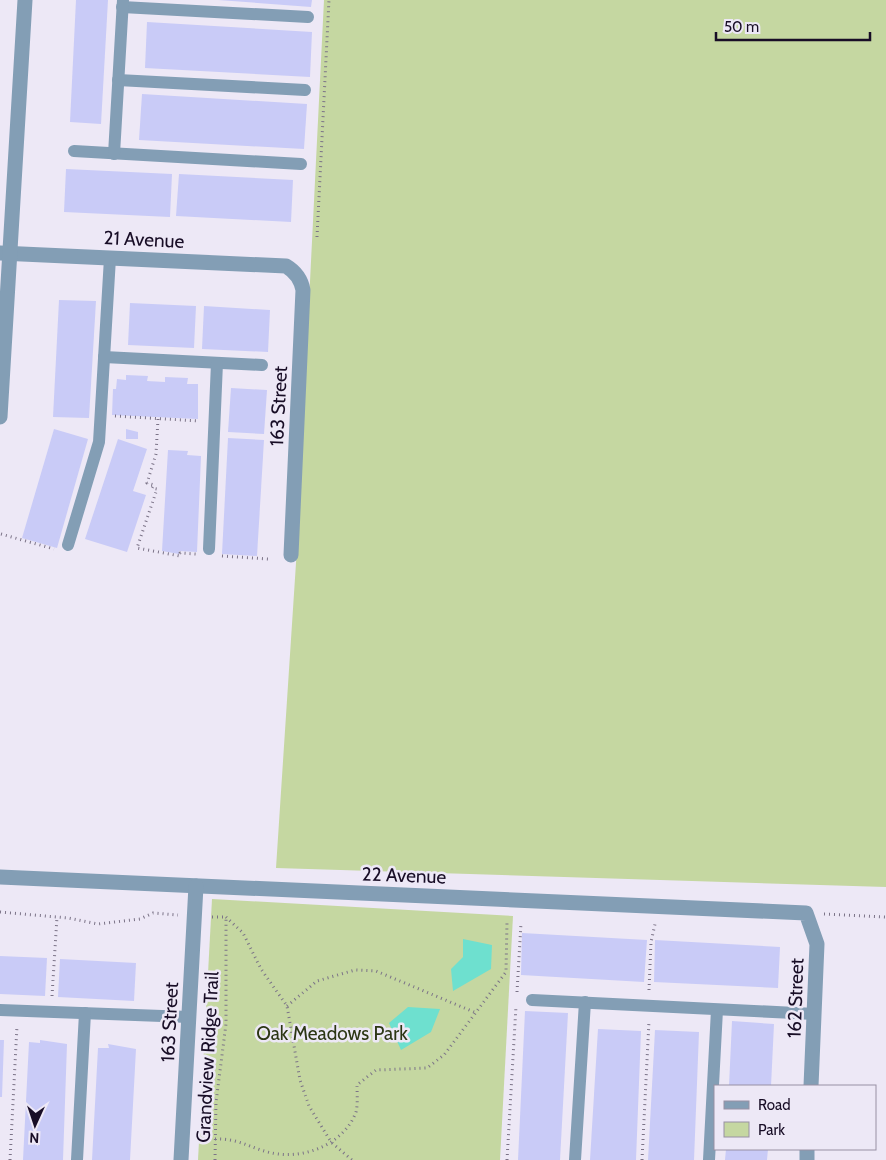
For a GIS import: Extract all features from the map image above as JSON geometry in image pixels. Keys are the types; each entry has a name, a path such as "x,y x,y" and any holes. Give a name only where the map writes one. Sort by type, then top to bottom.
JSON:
{"street":[{"path":"0,417 6,253 25,0"},
{"name":"21 Avenue","path":"6,253 286,266"},
{"name":"163 Street","path":"286,266 298,276 303,290 291,555"},
{"name":"22 Avenue","path":"0,877 806,913"},
{"name":"163 Street","path":"181,1160 196,886"},
{"name":"162 Street","path":"806,913 817,944 811,1085"}],"lane":[{"path":"114,154 123,4 308,17"},
{"path":"118,80 305,90"},
{"path":"74,151 301,164"},
{"path":"68,545 99,442 110,258"},
{"path":"104,357 262,365"},
{"path":"209,549 217,363"},
{"path":"532,1000 815,1014"},
{"path":"575,1160 585,1002"},
{"path":"0,1010 189,1017"},
{"path":"709,1160 717,1010"},
{"path":"77,1160 85,1013"}],"path":[{"path":"317,237 330,0"},
{"path":"101,415 215,422"},
{"path":"158,419 156,454 147,483 154,485 152,488 157,489 137,548 180,556 180,553 199,554 200,548 216,550 216,556 268,559"},
{"path":"1,534 60,551 62,543 68,545"},
{"path":"642,1160 651,942 657,906"},
{"path":"0,912 57,917 98,924 140,919 153,913 182,915"},
{"path":"806,913 886,917"},
{"path":"206,916 226,917 243,933 261,969 287,1006 300,1080 309,1106 331,1142 352,1160"},
{"path":"51,1012 57,917"},
{"name":"Grandview Ridge Trail","path":"215,1160 216,1102 226,1024 226,917"},
{"path":"215,1139 231,1138 276,1154 311,1152 331,1142 349,1126 353,1118 356,1110 357,1085 376,1070 427,1068 444,1055 474,1012 506,972 507,922"},
{"path":"507,1160 521,923"},
{"path":"287,1006 317,982 355,970 376,971 474,1012"},
{"path":"10,1160 18,1011"}],"green space":[{"path":"324,0 886,0 886,887 276,868 296,563"},
{"name":"Oak Meadows Park","path":"212,899 513,916 500,1160 198,1160"}],"shaded area":[{"path":"463,939 492,945 491,969 453,991 451,969 463,957"},
{"path":"408,1007 440,1009 431,1032 401,1050 389,1023"}],"building":[{"path":"76,0 108,0 101,124 70,122"},
{"path":"218,0 312,0 311,7"},
{"path":"147,22 312,32 310,77 145,68"},
{"path":"142,94 307,104 304,149 139,140"},
{"path":"66,169 172,174 170,217 64,212"},
{"path":"179,174 293,180 291,222 176,216"},
{"path":"59,300 96,301 89,418 53,417"},
{"path":"130,303 196,306 194,348 128,345"},
{"path":"204,306 270,310 268,352 202,349"},
{"path":"126,375 148,376 147,381 165,382 165,377 188,378 187,384 198,384 198,419 112,415 113,389 116,389 117,379 126,380"},
{"path":"231,388 267,390 264,434 228,432"},
{"path":"54,429 88,439 57,548 22,538"},
{"path":"126,429 138,432 138,439 126,439"},
{"path":"228,438 264,440 257,556 222,554"},
{"path":"118,439 147,449 133,491 146,495 127,552 85,539"},
{"path":"168,450 188,451 187,455 201,456 197,552 179,551 179,554 162,551"},
{"path":"522,933 647,940 644,982 521,975"},
{"path":"655,940 780,947 778,988 654,982"},
{"path":"0,956 47,958 45,996 0,994"},
{"path":"60,959 136,963 134,1001 58,997"},
{"path":"525,1011 568,1013 560,1160 518,1160"},
{"path":"732,1021 774,1024 771,1085 729,1085"},
{"path":"598,1029 641,1031 636,1160 590,1160"},
{"path":"655,1030 699,1032 694,1160 648,1160"},
{"path":"0,1040 4,1040 2,1097 0,1097"},
{"path":"40,1040 67,1044 63,1160 23,1160 29,1042 40,1043"},
{"path":"108,1044 136,1049 130,1160 92,1160 98,1048 109,1048"},
{"path":"726,1150 768,1150 767,1160 725,1160"}]}
